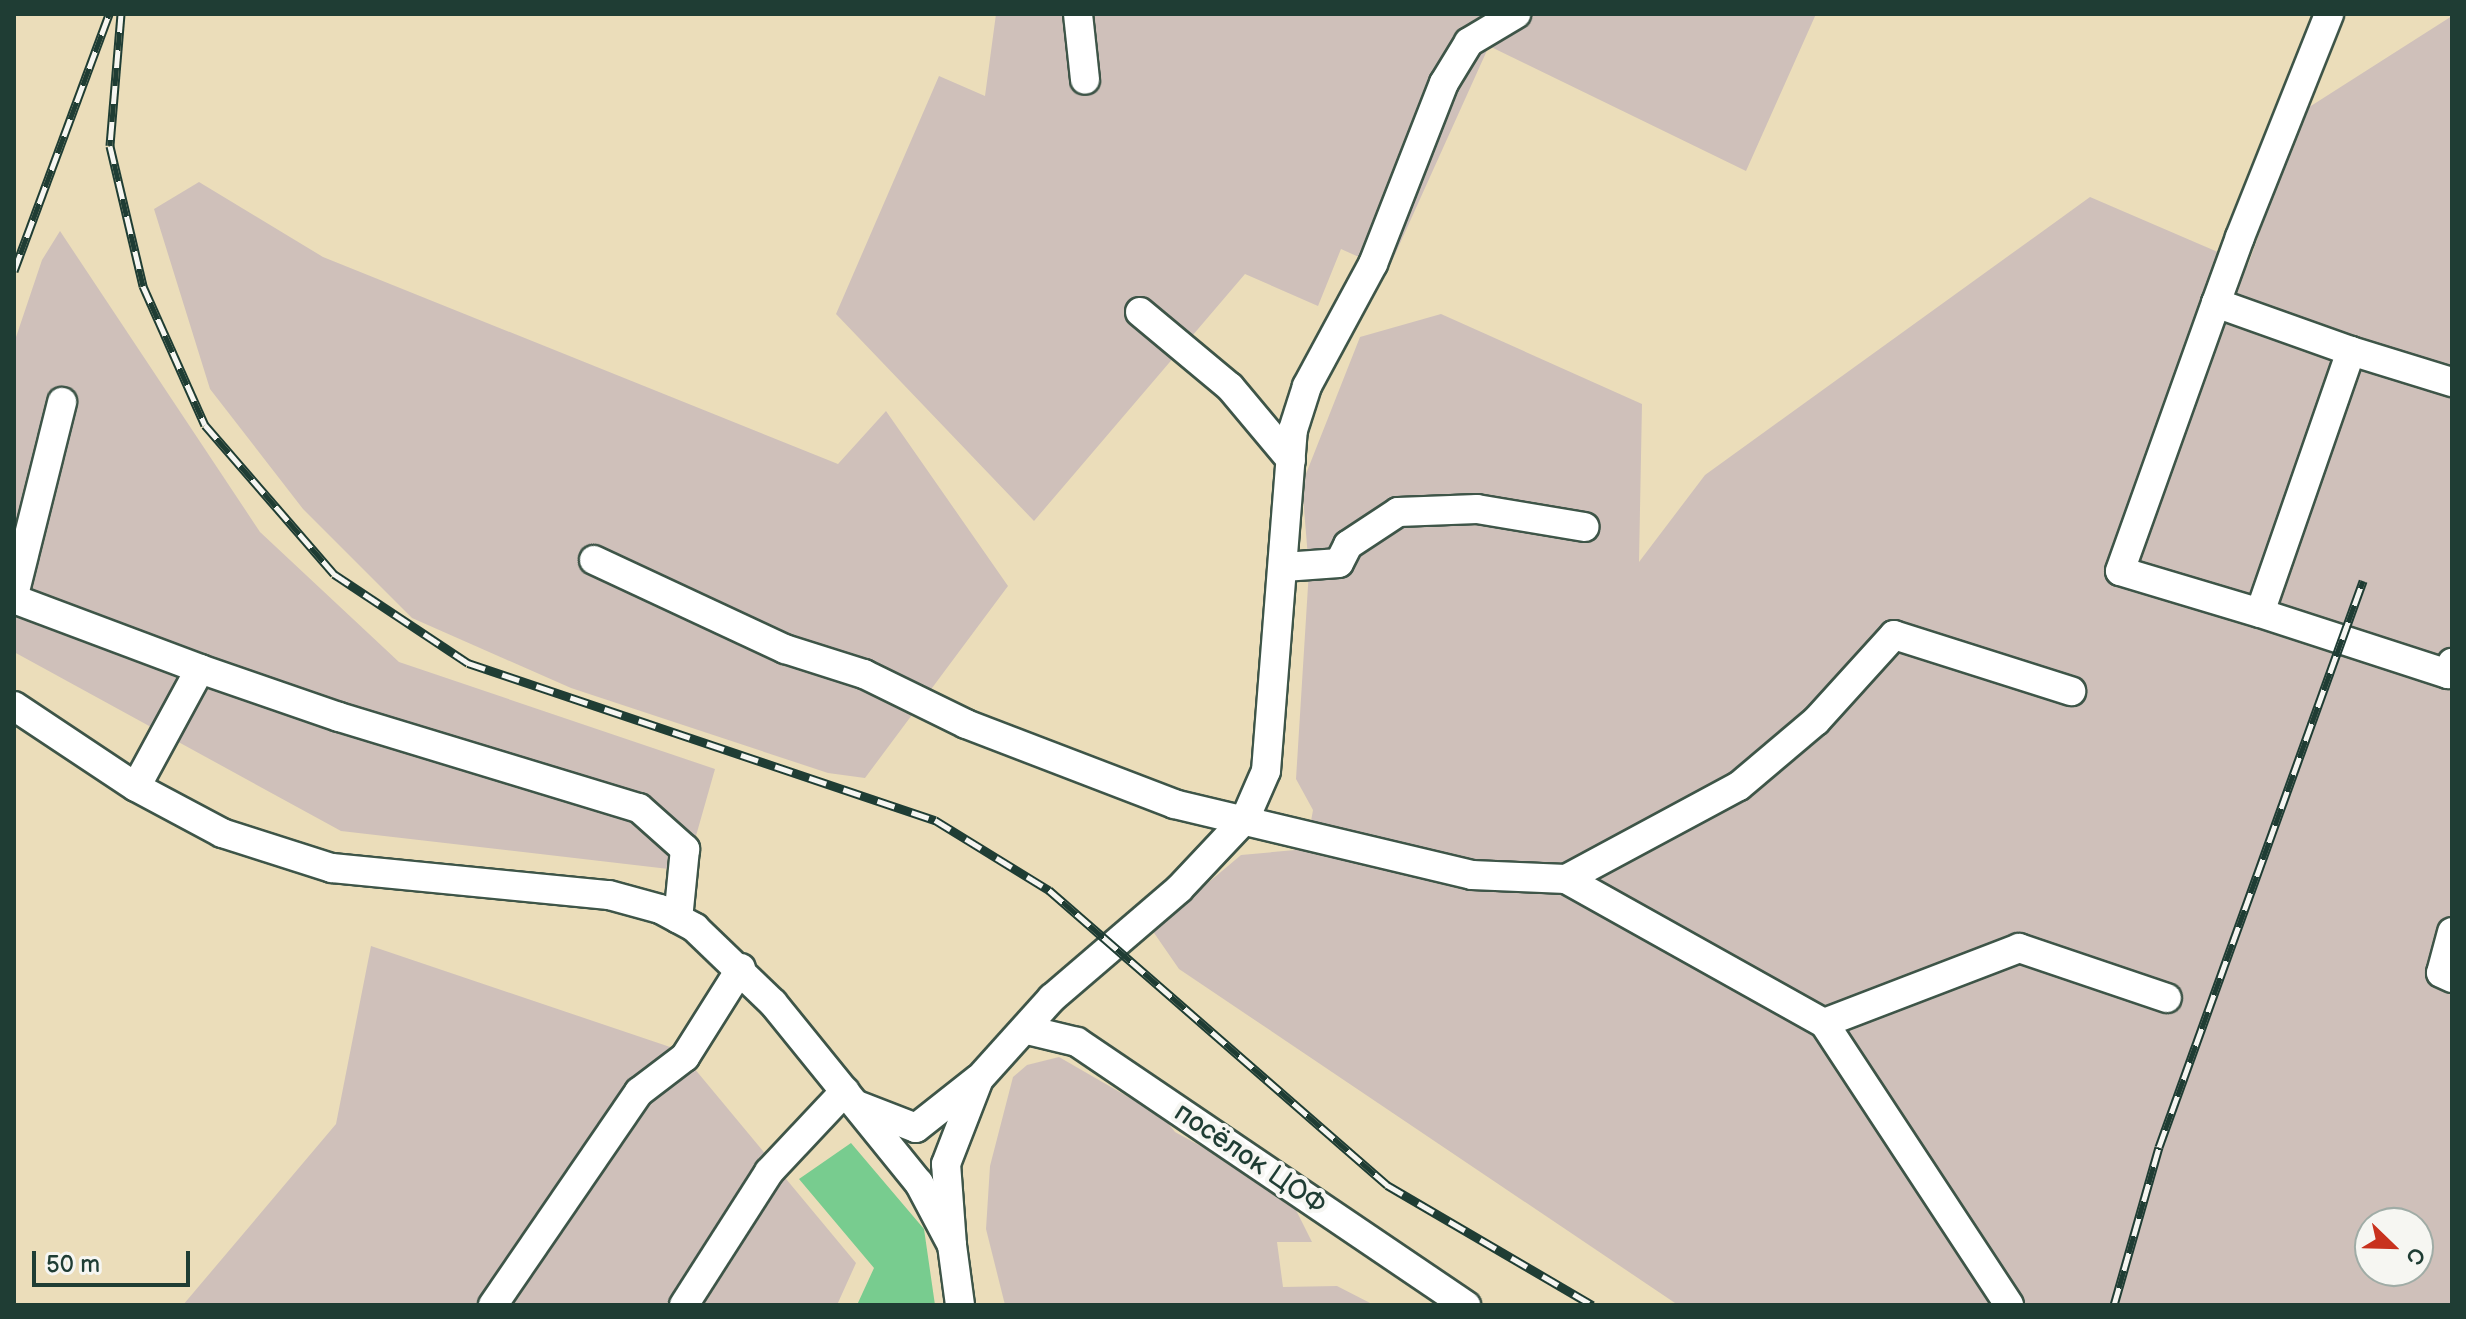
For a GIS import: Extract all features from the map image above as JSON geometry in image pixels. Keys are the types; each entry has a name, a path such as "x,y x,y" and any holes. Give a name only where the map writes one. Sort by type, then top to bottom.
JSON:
{"street":[{"path":"1078,14 1085,80"},
{"path":"851,1098 916,1128 979,1079 1027,1030 1052,998 1179,889 1245,819 1266,771 1293,430 1307,386 1373,264 1444,83 1469,42 1516,14"},
{"path":"2329,14 2216,303 2120,571 2448,674 2452,663"},
{"path":"2216,303 2351,351 2452,382"},
{"path":"1140,312 1230,387 1291,460"},
{"path":"2260,613 2351,351"},
{"path":"62,402 14,597 200,669 639,808 685,849 678,919"},
{"path":"1284,567 1339,563 1348,545 1398,512 1477,509 1585,527"},
{"path":"594,560 785,649 864,674 1054,760 1174,804 1472,875 1566,879 1824,1023 2009,1305"},
{"path":"1566,879 1739,786 1816,721 1894,635 2071,691"},
{"path":"136,787 200,669"},
{"path":"14,706 136,787 222,833 332,868 609,895 678,919 741,968 851,1098 919,1183 952,1245"},
{"path":"2452,932 2441,973 2452,978"},
{"path":"1824,1023 2019,948 2167,998"},
{"path":"493,1305 639,1092 685,1057 741,968"},
{"name":"посёлок ЦОФ","path":"1027,1030 1077,1042 1466,1305"},
{"path":"960,1305 946,1164 979,1079"},
{"path":"684,1305 769,1172 851,1098"}],"shaded area":[{"path":"996,14 1816,14 1746,171 1489,46 1388,270 1341,249 1318,306 1245,274 1034,521 836,314 939,76 985,96"},
{"path":"2452,16 2452,1305 1678,1305 1179,969 1152,930 1241,855 1306,849 1313,810 1296,779 1309,570 1302,484 1360,337 1441,314 1642,404 1639,562 1705,475 2090,197 2248,265 2303,111"},
{"path":"199,182 323,257 838,464 886,411 1008,586 865,778 828,773 571,688 412,618 303,509 210,389 154,209"},
{"path":"60,231 260,532 399,662 715,769 686,871 341,831 14,652 14,343 42,260"},
{"path":"371,946 679,1050 856,1263 837,1305 183,1305 336,1124"},
{"path":"1059,1057 1163,1117 1175,1132 1288,1194 1312,1242 1277,1242 1283,1287 1337,1286 1374,1305 1005,1305 986,1229 990,1166 1013,1077 1027,1065"}],"green space":[{"path":"851,1143 924,1229 935,1305 857,1305 874,1268 799,1179"}],"railway":[{"path":"14,271 109,14"},
{"path":"121,14 110,146 143,286 205,425 334,574 468,663 935,820 1049,890 1387,1185 1592,1305"},
{"path":"2114,1305 2159,1147 2363,581"}]}
